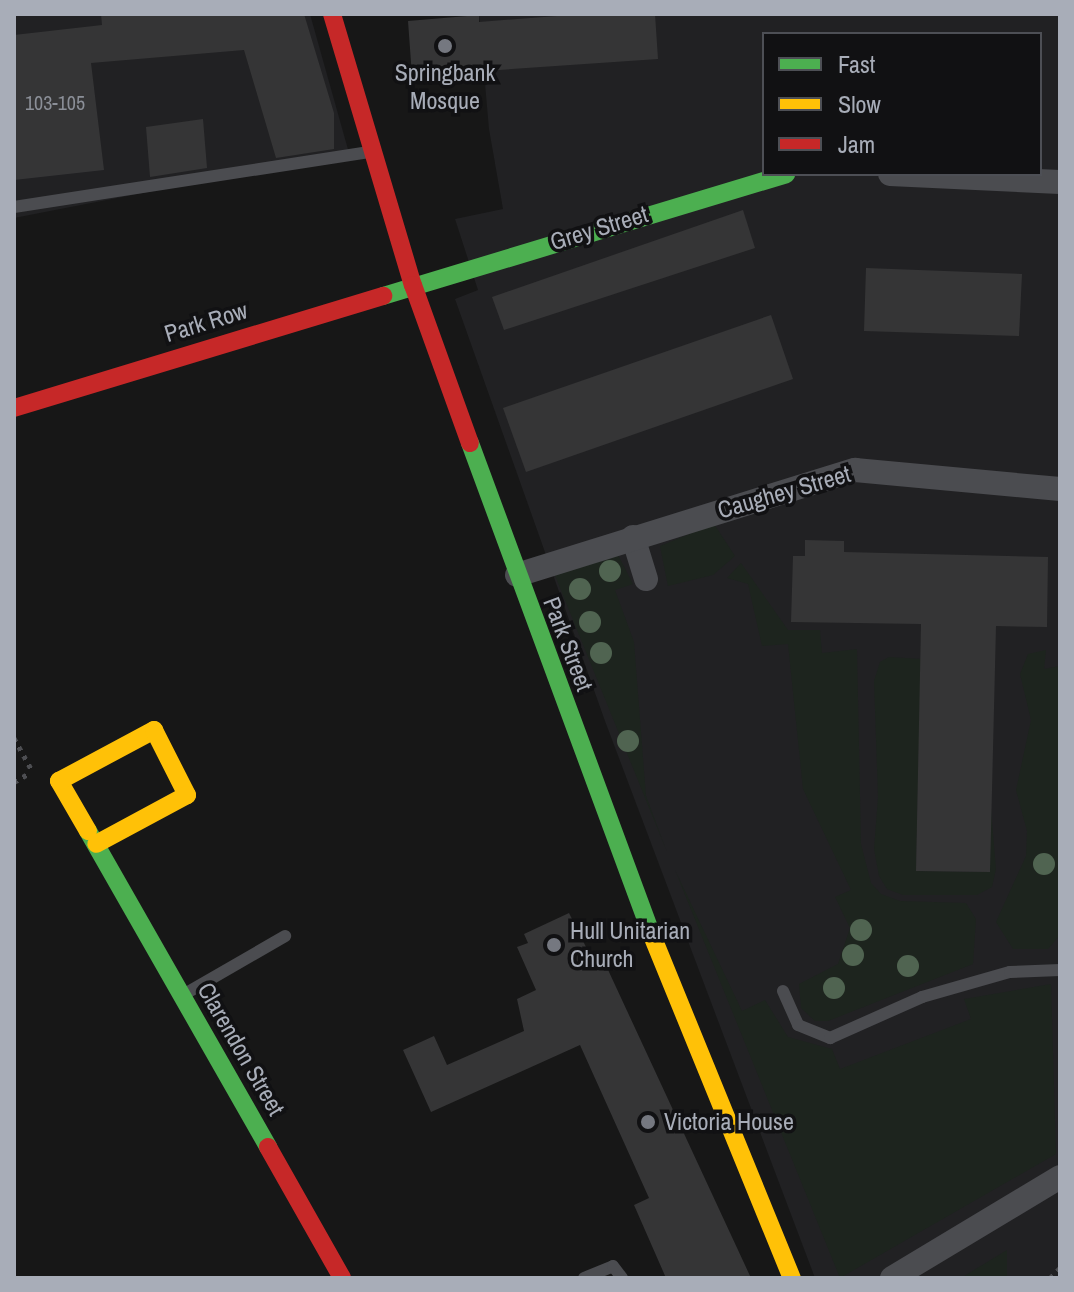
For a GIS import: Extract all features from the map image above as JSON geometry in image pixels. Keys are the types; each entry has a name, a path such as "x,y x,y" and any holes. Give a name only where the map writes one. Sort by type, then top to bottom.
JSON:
{"street":[{"name":"Park Street","path":"332,14 413,285 517,575 668,977 792,1278"},
{"name":"Grey Street","path":"413,285 779,176"},
{"path":"932,176 1060,182"},
{"name":"Park Row","path":"14,408 413,285"},
{"name":"Caughey Street","path":"517,575 855,470 1060,489"},
{"path":"633,537 646,579"},
{"name":"Clarendon Street","path":"96,844 187,795 154,730 59,781 342,1278"},
{"path":"892,1278 1060,1177"}],"lane":[{"path":"14,207 373,152"},
{"path":"183,995 285,936"},
{"path":"783,991 798,1025 830,1038 922,997 1010,972 1060,970"},
{"path":"584,1278 613,1266 622,1278"}],"path":[{"path":"14,782 32,771"},
{"path":"1050,1278 1060,1268"}],"shaded area":[{"path":"14,14 310,14 349,153 14,218"},
{"path":"479,14 1060,14 1060,1278 815,1278 605,721 455,299 478,290 455,219 503,209 489,129"},
{"path":"714,524 735,556 713,575 668,586 660,546"},
{"path":"618,555 633,584 615,590 634,642 646,796 667,852 554,573"},
{"path":"741,563 788,630 820,630 822,653 857,649 861,844 871,883 881,894 900,901 966,903 976,919 973,964 828,1021 815,1021 801,1008 799,984 838,964 850,928 835,897 851,890 803,789 788,644 762,646 748,584 727,578"},
{"path":"1046,650 1044,669 1060,666 1060,935 1048,949 1013,949 996,922 1026,856 1027,831 1016,790 1031,720 1020,674 1028,654"},
{"path":"889,657 921,659 916,871 990,872 991,809 996,869 992,887 977,895 903,895 887,889 879,876 874,849 878,797 874,681 880,662"},
{"path":"675,870 742,1011 765,1000 788,1037 832,1049 840,1069 971,1019 964,999 1051,984 1056,1154 840,1278"},
{"path":"1007,1250 1007,1278 961,1278"}],"building":[{"path":"101,14 304,14 334,113 334,149 276,158 244,50 91,63 104,170 14,180 14,35 102,25"},
{"path":"583,14 655,14 658,59 412,76 408,21 479,15 479,22"},
{"path":"203,119 207,168 150,177 146,127"},
{"path":"743,210 755,248 504,330 492,297"},
{"path":"866,268 1022,274 1019,336 864,331"},
{"path":"771,315 793,379 526,472 503,408"},
{"path":"805,540 844,541 844,552 1048,557 1047,627 996,626 990,872 916,871 921,624 791,622 793,556 805,556"},
{"name":"Victoria House","path":"569,913 594,963 603,959 751,1278 666,1278 634,1205 649,1198 580,1045 431,1112 403,1050 434,1036 447,1065 524,1031 517,999 536,990 517,947 528,943 524,934"}],"traffic: fast":[{"path":"383,296 779,176"},
{"path":"470,443 651,933"},
{"path":"88,831 268,1147"}],"traffic: slow":[{"path":"88,831 59,781 154,730 187,795 96,844"},
{"path":"651,933 792,1278"}],"traffic: jam":[{"path":"332,14 413,285 470,443"},
{"path":"14,408 383,296"},
{"path":"268,1147 342,1278"}],"place":[{"name":"Springbank Mosque","path":"445,46"},
{"name":"Hull Unitarian Church","path":"554,945"},
{"name":"Victoria House","path":"648,1122"}]}
